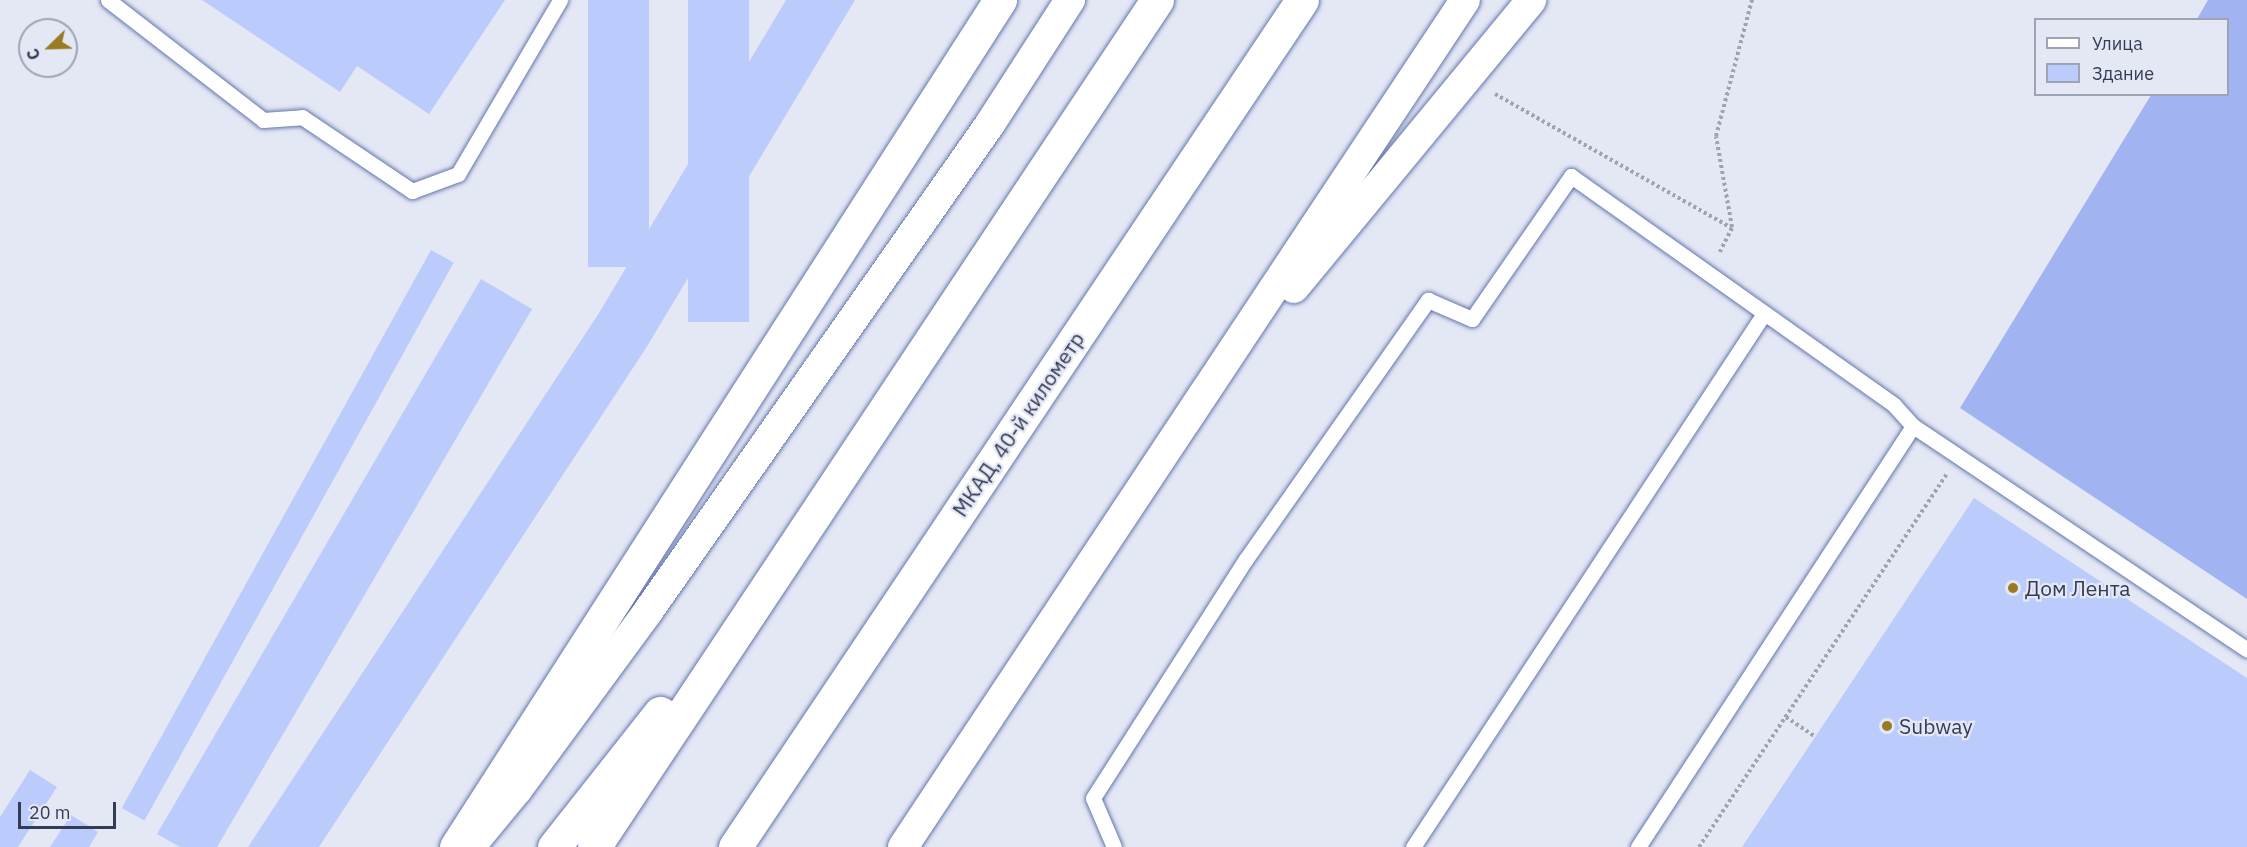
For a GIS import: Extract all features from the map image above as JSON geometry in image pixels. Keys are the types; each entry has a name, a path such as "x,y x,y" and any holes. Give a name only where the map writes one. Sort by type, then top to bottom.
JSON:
{"main road":[{"path":"456,847 1000,0"},
{"path":"594,847 1157,0"},
{"name":"МКАД, 40-й километр","path":"735,847 1302,0"},
{"path":"554,847 801,536"}],"street":[{"path":"470,847 517,790 649,610 990,124 1070,0"},
{"path":"903,847 1465,0"},
{"path":"1189,415 1531,0"}],"lane":[{"path":"108,0 263,120 302,117 412,191 458,174 560,0"},
{"path":"1114,847 1093,798 1246,559 1428,300 1472,319 1571,176 1763,315 1894,405 1913,426 2247,650"},
{"path":"1413,847 1763,315"},
{"path":"1638,847 1913,426"}],"path":[{"path":"1707,274 1732,228 1716,136 1752,0"},
{"path":"1502,85 1495,94 1732,228"},
{"path":"1700,847 1947,474 1899,446"},
{"path":"1786,717 1816,736"}],"shaded area":[{"path":"2208,0 2247,0 2247,599 1960,408 2150,96 2229,96 2229,18 2198,18"}],"building":[{"path":"202,0 505,0 429,114 357,66 340,92"},
{"path":"588,0 649,0 649,267 588,267"},
{"path":"688,0 749,0 749,322 688,322"},
{"path":"786,0 855,0 646,348 319,847 248,847 599,313"},
{"path":"431,250 454,263 144,821 122,808"},
{"path":"481,279 532,309 217,847 180,847 157,834"},
{"name":"Дом Лента","path":"1974,498 2247,678 2247,847 1742,847"},
{"path":"30,770 57,787 18,847 0,847 0,817"},
{"path":"71,815 98,832 89,847 50,847"}],"place":[{"name":"Дом Лента","path":"2013,588"},
{"name":"Subway","path":"1887,726"}]}
